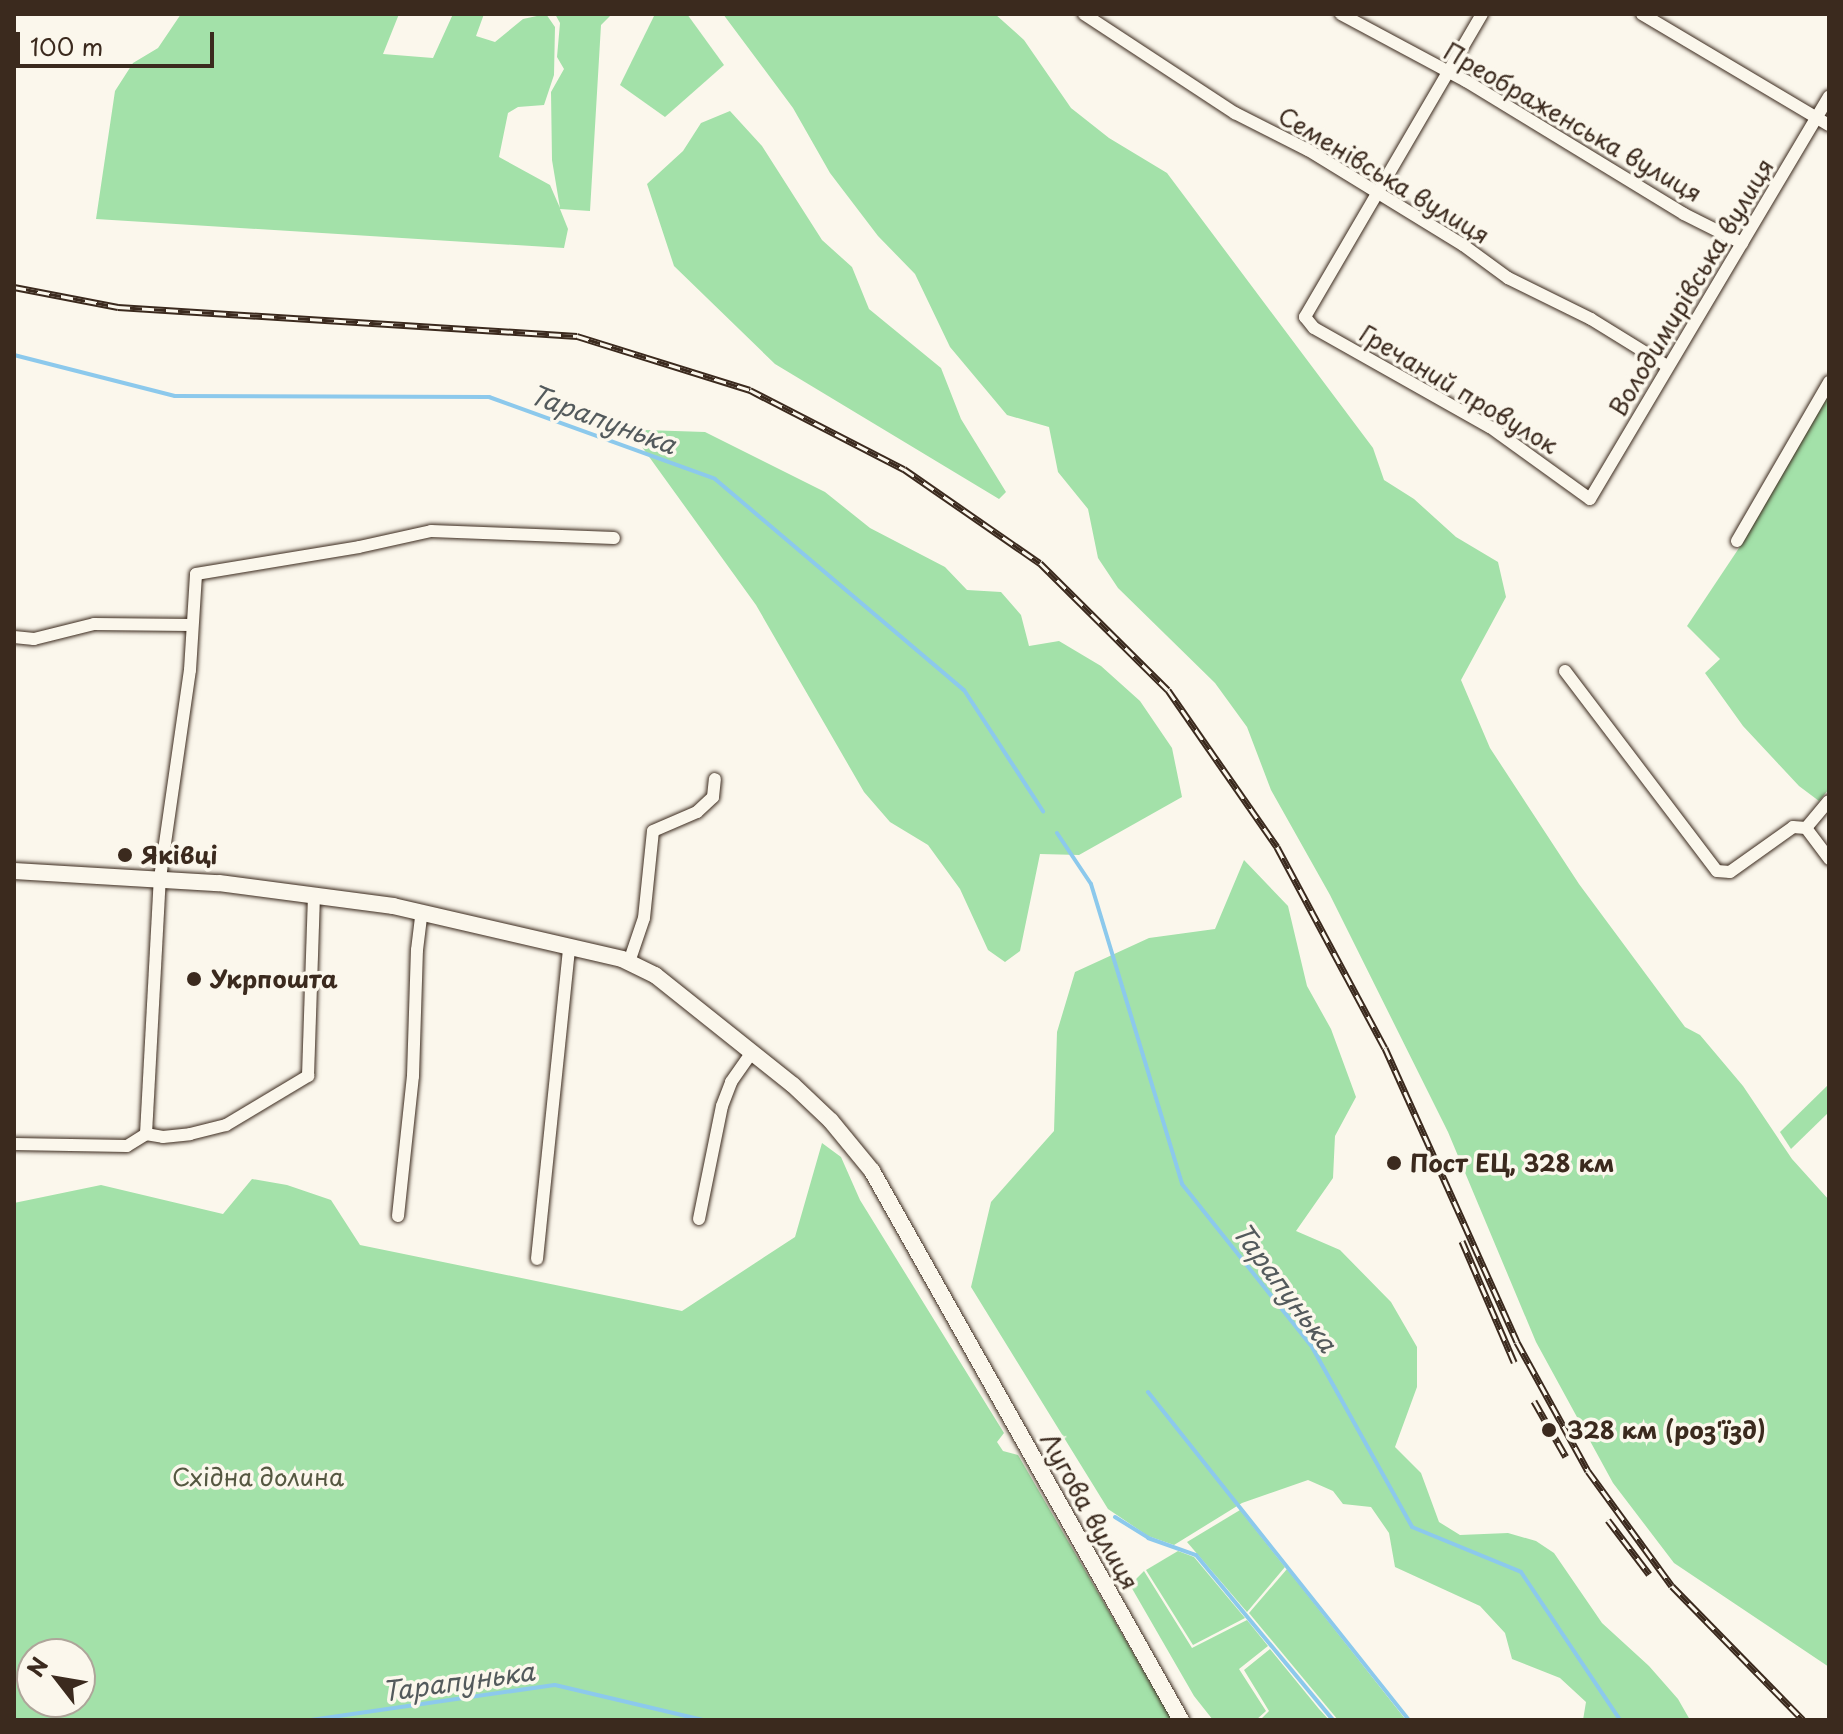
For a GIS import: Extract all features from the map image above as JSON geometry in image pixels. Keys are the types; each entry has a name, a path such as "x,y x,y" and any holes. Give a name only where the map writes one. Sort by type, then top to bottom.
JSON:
{"street":[{"name":"Семенівська вулиця","path":"1084,14 1235,113 1308,150 1463,245 1508,278 1591,319 1667,366"},
{"name":"Преображенська вулиця","path":"1341,14 1447,71 1684,214 1742,243"},
{"path":"1374,193 1482,14"},
{"path":"1642,14 1829,125"},
{"name":"Володимирівська вулиця","path":"1590,499 1829,97"},
{"name":"Гречаний провулок","path":"1374,193 1305,317 1314,328 1490,427 1590,499"},
{"path":"1737,541 1829,382"},
{"path":"146,1134 160,878 190,670 196,574 359,547 431,531 614,538"},
{"path":"14,637 34,639 94,624 191,625"},
{"path":"1565,671 1717,871 1730,872 1800,828 1829,801"},
{"path":"629,962 644,918 653,831 697,812 713,797 715,779"},
{"path":"1800,828 1829,859"},
{"name":"Лугова вулиця","path":"14,871 160,878 422,912 629,962 655,975 752,1052 831,1121 872,1171 1181,1720"},
{"path":"14,1144 127,1146 146,1134 177,1136 226,1125 308,1076 314,896"},
{"path":"398,1216 413,1076 417,950 422,912"},
{"path":"537,1259 569,947"},
{"path":"699,1219 722,1106 731,1082 752,1052"}],"green space":[{"path":"181,14 399,14 383,54 433,58 453,14 484,14 476,36 495,42 523,19 546,14 555,27 554,75 544,105 518,107 508,113 499,157 550,185 560,208 552,160 551,92 564,69 557,57 560,23 555,14 612,14 601,25 590,211 560,209 568,229 564,248 96,219 115,91 133,63 158,48"},
{"path":"655,14 687,14 724,65 665,117 620,85"},
{"path":"723,14 995,14 1024,40 1071,108 1109,138 1167,173 1373,448 1384,480 1414,499 1456,537 1498,562 1506,597 1461,680 1490,748 1579,884 1685,1027 1700,1035 1743,1086 1792,1159 1829,1200 1829,1667 1674,1563 1613,1483 1536,1342 1448,1132 1330,895 1271,790 1247,727 1215,683 1118,588 1098,558 1088,509 1058,472 1049,427 1007,415 950,347 915,274 878,236 830,173 793,108"},
{"path":"730,111 762,146 822,240 852,267 869,309 941,368 961,419 1006,492 999,499 775,364 674,266 647,184 683,151 701,123"},
{"path":"1829,393 1829,789 1819,801 1799,786 1743,726 1705,673 1720,659 1687,626 1745,539"},
{"path":"645,430 705,432 825,492 870,528 945,567 967,590 1001,592 1021,615 1029,646 1059,641 1101,666 1140,701 1172,748 1182,797 1079,855 1040,854 1020,951 1005,962 988,950 960,889 928,845 890,822 864,792 756,605 642,447"},
{"path":"1244,860 1288,906 1307,986 1331,1029 1356,1097 1335,1136 1333,1178 1296,1231 1340,1250 1391,1302 1417,1347 1417,1387 1395,1447 1421,1473 1439,1522 1460,1535 1508,1533 1536,1541 1554,1553 1602,1623 1649,1666 1678,1699 1690,1720 1583,1720 1586,1702 1560,1678 1512,1659 1505,1633 1480,1606 1395,1567 1389,1533 1371,1507 1343,1504 1333,1491 1308,1480 1242,1503 1174,1545 1148,1536 1108,1509 971,1287 991,1202 1054,1131 1057,1032 1075,972 1149,938 1215,929"},
{"path":"1829,1084 1829,1112 1791,1149 1780,1132"},
{"name":"Східна долина","path":"822,1143 841,1157 860,1200 1004,1433 997,1442 1003,1451 1018,1455 1172,1720 14,1720 14,1203 101,1185 223,1214 252,1179 287,1185 331,1200 360,1245 682,1311 795,1237"},
{"path":"1240,1510 1285,1567 1247,1612 1187,1542"},
{"path":"1178,1551 1194,1557 1245,1618 1193,1645 1146,1570"},
{"path":"1287,1569 1406,1720 1338,1720 1249,1613"},
{"path":"1144,1571 1192,1648 1247,1620 1268,1646 1239,1669 1266,1711 1256,1720 1213,1720 1194,1696 1130,1585"},
{"path":"1270,1649 1329,1720 1260,1720 1269,1711 1244,1670"}],"waterway":[{"name":"Тарапунька","path":"14,355 175,396 489,397 715,479 964,690 1043,811"},
{"name":"Тарапунька","path":"1057,833 1091,884 1182,1184 1312,1347 1412,1527 1521,1572 1620,1720"},
{"path":"1148,1392 1409,1720"},
{"path":"1115,1517 1148,1538 1196,1555 1333,1720"},
{"name":"Тарапунька","path":"311,1720 555,1685 703,1720"}],"railway":[{"path":"14,287 118,307 577,336 750,390 904,469 1040,563 1168,690 1277,847 1385,1048 1517,1342 1588,1471 1672,1586 1803,1720"},
{"path":"1462,1241 1514,1362"},
{"path":"1534,1401 1566,1457"},
{"path":"1608,1520 1649,1574"}],"place":[{"name":"Яківці","path":"125,855"},
{"name":"Укрпошта","path":"194,979"},
{"name":"Пост ЕЦ, 328 км","path":"1394,1163"},
{"name":"328 км (роз'їзд)","path":"1549,1430"}]}
